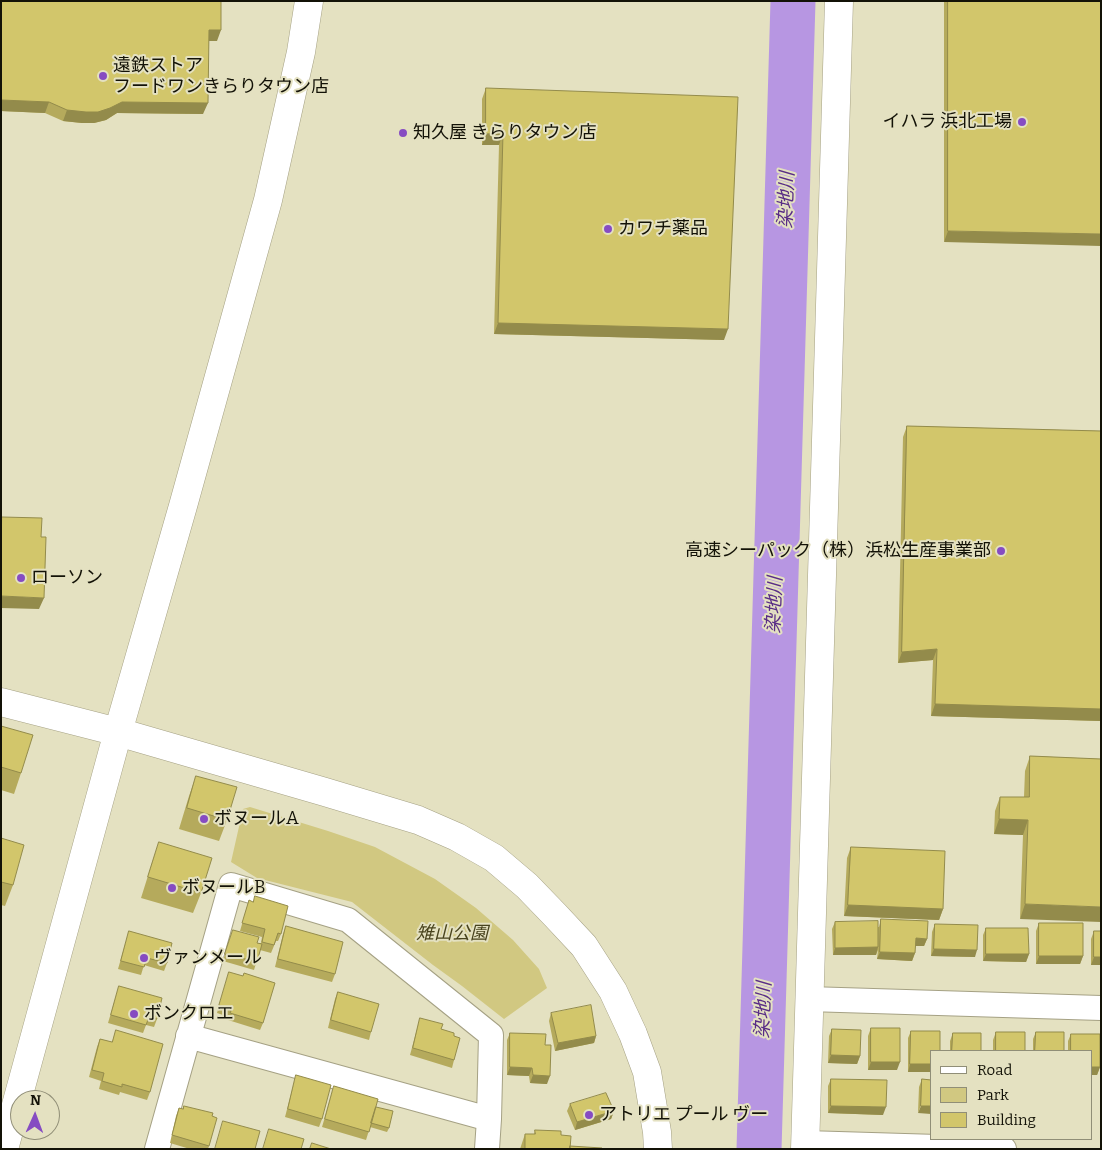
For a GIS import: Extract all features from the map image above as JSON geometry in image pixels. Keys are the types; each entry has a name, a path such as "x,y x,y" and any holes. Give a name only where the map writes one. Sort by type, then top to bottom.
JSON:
{"street":[{"path":"4,1149 118,732 186,497 268,200 309,1"},
{"path":"838,1 805,1146 1004,1149"},
{"path":"1,702 118,732 418,820 457,837 494,858 527,886 584,946 613,991 633,1034 647,1072 658,1149"},
{"path":"157,1149 231,885 348,920 491,1035 487,1149"},
{"path":"808,1000 1101,1008"},
{"path":"188,1036 489,1120"}],"green space":[{"name":"雉山公園","path":"250,807 375,847 435,879 476,908 513,940 539,969 547,988 504,1019 352,902 257,878 231,862 243,809"}],"building":[{"name":"遠鉄ストア フードワンきらりタウン店","path":"1,1 221,1 221,30 209,30 208,103 122,102 98,112 86,112 67,110 49,102 1,100"},
{"name":"イハラ 浜北工場","path":"948,1 1101,1 1101,234 948,231"},
{"path":"486,88 738,97 728,329 498,323 503,133 486,134"},
{"name":"高速シーパック（株）浜松生産事業部","path":"907,426 1101,431 1101,709 935,704 937,649 902,652"},
{"name":"ローソン","path":"2,517 42,518 41,537 46,537 44,598 1,596"},
{"path":"1,726 33,735 21,773 1,767"},
{"path":"1030,756 1101,759 1101,907 1025,904 1028,820 999,819 1000,797 1029,797"},
{"path":"196,776 237,787 227,820 187,808"},
{"path":"1,838 24,845 13,885 1,882"},
{"path":"159,842 212,858 201,893 148,877"},
{"path":"851,847 945,851 943,909 848,905"},
{"path":"255,896 288,906 281,934 278,933 274,945 262,942 265,929 242,923 249,900 253,902"},
{"path":"881,919 928,921 927,939 916,938 915,953 880,952"},
{"path":"878,921 878,947 835,948 835,922"},
{"path":"1039,923 1083,923 1083,956 1039,956"},
{"path":"935,924 978,925 977,950 934,949"},
{"path":"286,926 343,942 335,974 278,959"},
{"path":"986,928 1028,928 1029,954 986,954"},
{"path":"233,930 259,937 257,943 262,944 257,962 225,954"},
{"name":"ヴァンメール","path":"129,931 172,943 167,963 147,958 144,967 121,961"},
{"path":"1094,931 1101,931 1101,957 1094,957"},
{"path":"229,972 243,976 244,973 275,983 263,1023 230,1013 232,1009 219,1006"},
{"name":"ボンクロエ","path":"119,986 162,998 157,1019 149,1017 146,1025 111,1015"},
{"path":"338,992 379,1004 371,1032 331,1020"},
{"path":"591,1005 596,1036 558,1043 551,1013"},
{"path":"420,1018 443,1024 441,1029 454,1033 454,1036 460,1038 454,1060 413,1048"},
{"path":"871,1028 900,1028 900,1062 871,1062"},
{"path":"832,1029 861,1030 860,1056 831,1055"},
{"path":"116,1030 163,1044 150,1092 122,1084 122,1087 102,1081 104,1073 92,1070 100,1039 112,1042"},
{"path":"911,1031 940,1031 940,1050 930,1050 930,1064 910,1064"},
{"path":"996,1032 1025,1032 1025,1050 996,1050"},
{"path":"1036,1032 1064,1032 1064,1050 1035,1050"},
{"path":"510,1033 546,1034 545,1045 551,1045 550,1076 533,1075 532,1068 510,1067"},
{"path":"953,1033 981,1033 981,1050 952,1050"},
{"path":"1071,1034 1100,1034 1100,1067 1092,1067 1092,1050 1071,1050"},
{"path":"296,1075 331,1085 322,1119 288,1109"},
{"path":"831,1079 887,1080 886,1107 831,1106"},
{"path":"922,1079 930,1080 930,1106 921,1106"},
{"path":"334,1086 378,1099 369,1132 325,1119"},
{"path":"606,1093 614,1111 577,1122 570,1104"},
{"path":"184,1106 213,1113 212,1116 217,1118 209,1146 172,1135 179,1108 183,1109"},
{"path":"376,1107 393,1111 389,1128 371,1123"},
{"path":"223,1121 260,1131 255,1149 215,1149"},
{"path":"269,1129 304,1139 301,1149 263,1149"},
{"path":"535,1130 561,1131 561,1135 571,1136 570,1149 525,1149 525,1134 535,1134"},
{"path":"312,1143 331,1149 310,1149"},
{"path":"570,1146 602,1148 602,1149 570,1149"}],"waterway":[{"name":"染地川","path":"759,1149 793,1"}],"place":[{"name":"遠鉄ストア フードワンきらりタウン店","path":"103,76"},
{"name":"イハラ 浜北工場","path":"1022,122"},
{"name":"知久屋 きらりタウン店","path":"403,133"},
{"name":"カワチ薬品","path":"608,229"},
{"name":"高速シーパック（株）浜松生産事業部","path":"1001,551"},
{"name":"ローソン","path":"21,578"},
{"name":"ボヌールA","path":"204,819"},
{"name":"ボヌールB","path":"172,888"},
{"name":"ヴァンメール","path":"144,958"},
{"name":"ボンクロエ","path":"134,1014"},
{"name":"アトリエ プール ヴー","path":"589,1115"}]}
